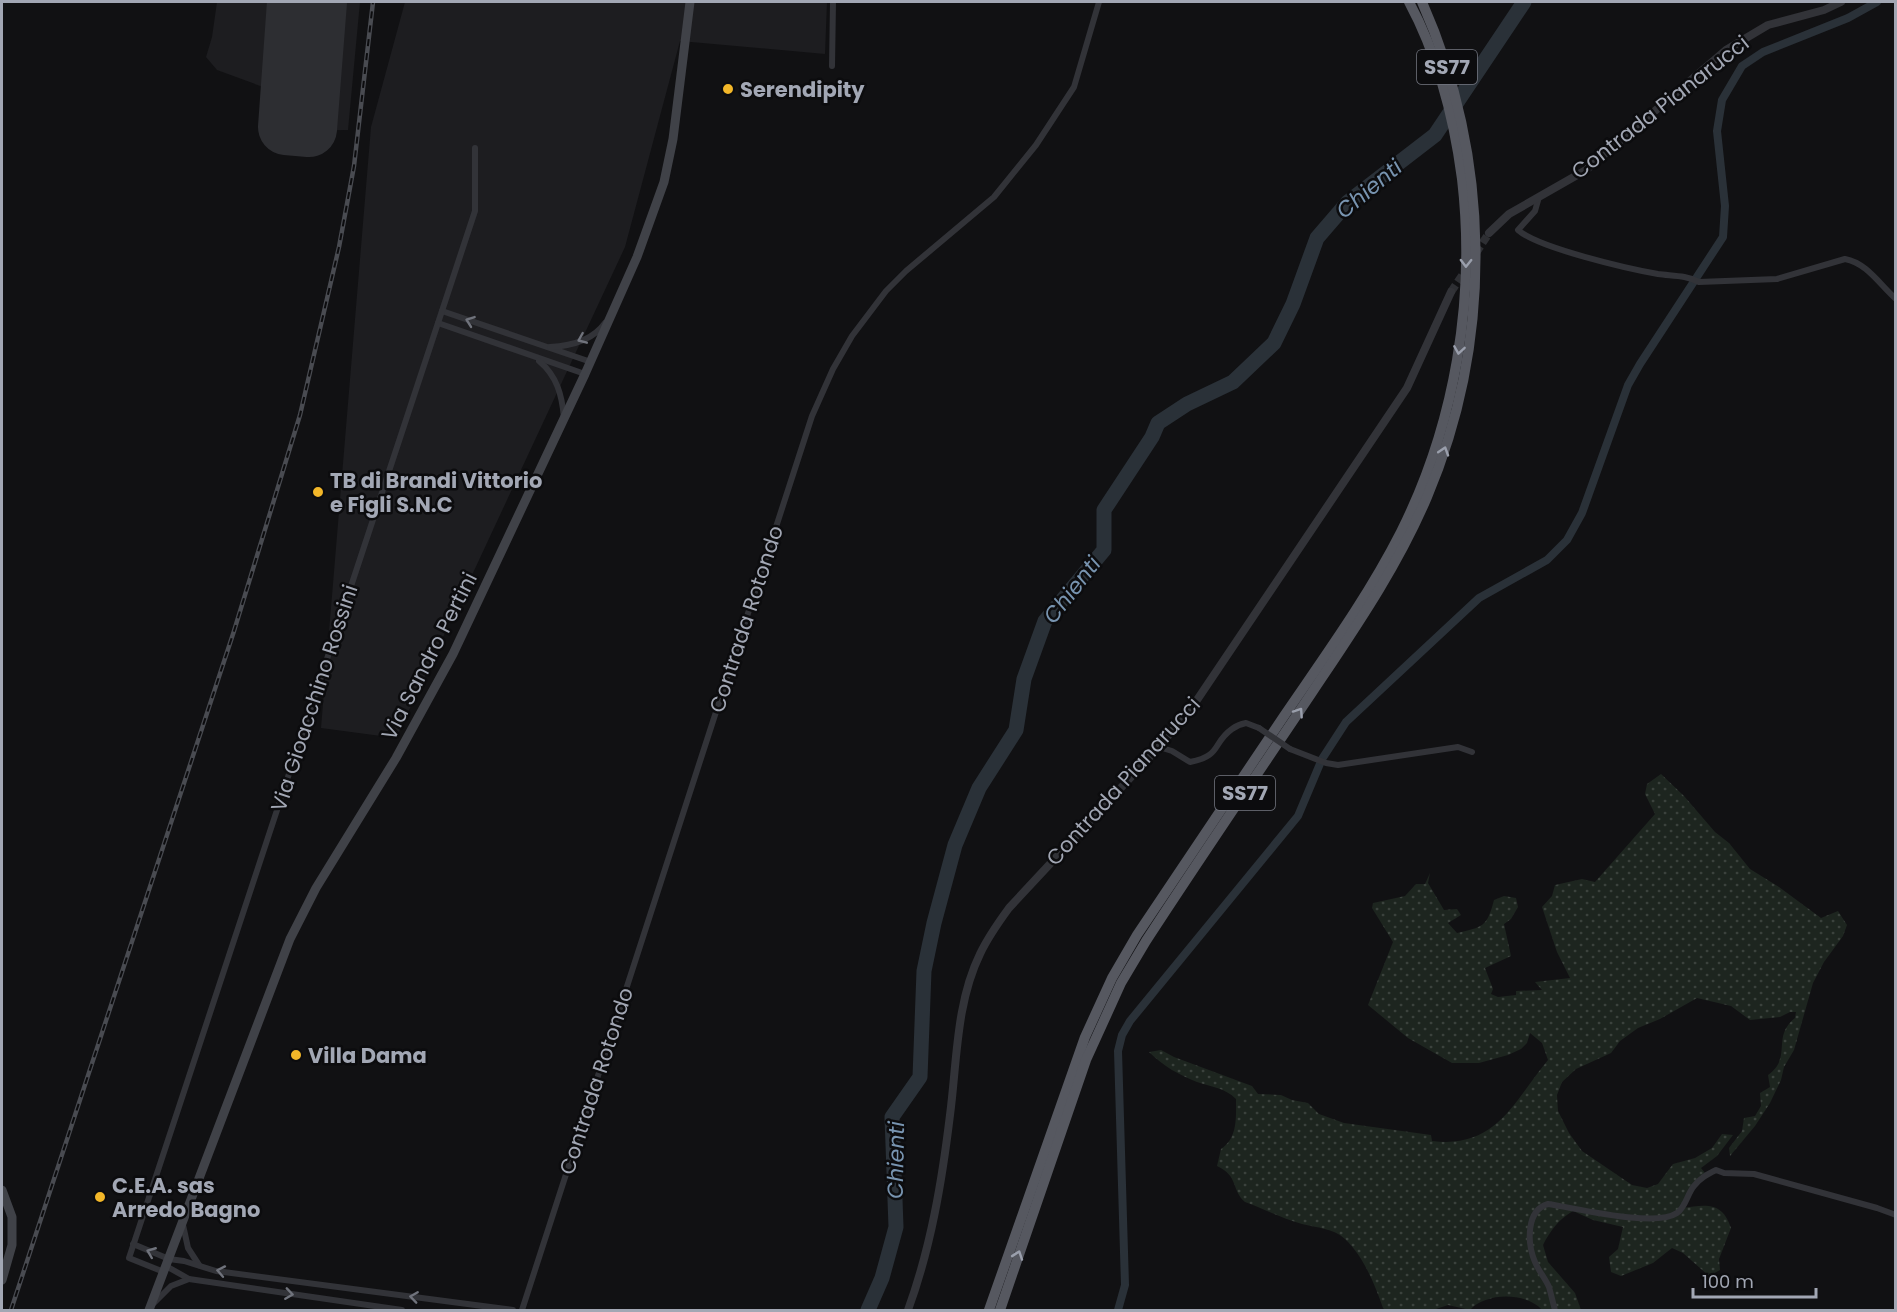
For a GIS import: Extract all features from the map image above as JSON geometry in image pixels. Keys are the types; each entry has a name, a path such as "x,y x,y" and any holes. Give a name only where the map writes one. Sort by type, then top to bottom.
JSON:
{"highway":[{"name":"SS77","path":"1000,1311 1086,1060 1120,983 1372,600 1410,535 1438,470 1467,363 1475,285 1474,198 1456,118 1449,73 1425,21 1409,2"},
{"name":"SS77","path":"1422,2 1425,21"},
{"name":"SS77","path":"989,1311 1077,1058 1112,978 1137,935 1365,595 1401,531 1418,493 1445,413 1457,361 1463,315 1466,234 1456,118"}],"main road":[{"name":"Via Sandro Pertini","path":"150,1308 294,929 315,888 385,777 423,711 457,644 591,362 651,223 664,182 673,140 690,2"},
{"path":"2,1190 12,1217 12,1245 2,1280"}],"street":[{"path":"832,66 833,2"},
{"name":"Contrada Rotondo","path":"522,1311 812,416 833,369 852,336 886,291 906,271 994,197 1036,145 1074,87 1099,2"},
{"name":"Contrada Pianarucci","path":"1490,233 1509,214 1586,170 1726,50 1768,25 1824,10 1841,2"},
{"name":"Via Gioacchino Rossini","path":"166,1266 129,1258 475,211 475,148"},
{"path":"1539,197 1535,211 1518,230 1536,242 1580,255 1657,274 1691,277 1699,282 1777,279 1845,259 1863,266 1896,299"},
{"name":"Contrada Pianarucci","path":"908,1311 915,1292 940,1192 966,992 979,956 993,930 1009,908 1159,747 1195,703 1407,388 1451,292"},
{"path":"442,311 591,362"},
{"path":"544,347 563,346 583,340 602,328 612,314"},
{"path":"438,323 585,374"},
{"path":"494,344 499,331"},
{"path":"536,358 548,368 554,377 562,398 564,419"},
{"path":"1159,747 1172,751 1190,762 1200,760 1212,754 1224,736 1233,728 1246,723 1259,728 1290,749 1313,759 1338,765 1458,747 1473,752"},
{"path":"1555,1311 1548,1287 1534,1261 1531,1249 1531,1220 1534,1212 1540,1206 1548,1204 1643,1220 1672,1215 1679,1212 1689,1192 1701,1178 1716,1170 1724,1173 1754,1174 1896,1215"},
{"path":"183,1222 188,1248 200,1265"},
{"path":"133,1244 189,1279 402,1311"},
{"path":"166,1266 200,1265 216,1271 513,1311"},
{"path":"150,1308 171,1286 189,1279"}],"shaded area":[{"path":"217,2 360,2 348,130 272,131 274,91 217,70 206,57 212,37"},
{"path":"405,2 827,2 825,54 680,41 625,247 396,738 321,728 371,127"},
{"path":"1661,774 1684,796 1715,832 1729,843 1750,869 1821,918 1838,911 1847,925 1843,936 1824,962 1813,983 1794,1050 1784,1067 1781,1080 1770,1103 1755,1126 1730,1156 1729,1148 1742,1131 1744,1118 1755,1116 1761,1106 1760,1093 1770,1087 1768,1075 1779,1061 1784,1032 1795,1018 1796,1012 1780,1017 1750,1020 1731,1006 1697,998 1660,1019 1638,1028 1620,1041 1611,1053 1576,1069 1562,1082 1557,1095 1558,1111 1569,1133 1582,1151 1632,1185 1647,1188 1658,1184 1673,1164 1695,1158 1712,1148 1722,1134 1733,1135 1717,1156 1701,1168 1705,1173 1682,1208 1712,1207 1723,1213 1727,1219 1731,1228 1719,1259 1720,1270 1709,1276 1683,1253 1672,1248 1653,1263 1621,1276 1611,1272 1609,1257 1618,1249 1623,1227 1593,1220 1573,1211 1555,1226 1543,1245 1548,1262 1575,1293 1581,1310 1559,1310 1557,1308 1556,1310 1542,1310 1526,1300 1506,1296 1486,1300 1470,1310 1448,1305 1433,1310 1385,1310 1363,1263 1345,1239 1330,1230 1295,1222 1245,1202 1229,1174 1217,1166 1221,1149 1231,1139 1233,1133 1236,1120 1236,1099 1223,1090 1178,1073 1149,1052 1161,1050 1252,1086 1258,1094 1281,1095 1308,1103 1319,1114 1344,1123 1431,1135 1432,1141 1454,1142 1473,1138 1488,1130 1513,1106 1548,1060 1542,1043 1530,1033 1527,1043 1521,1049 1508,1055 1479,1063 1452,1063 1408,1038 1368,1005 1393,942 1372,908 1373,903 1405,896 1416,884 1425,884 1430,873 1428,883 1444,910 1457,909 1461,915 1448,923 1457,933 1483,924 1489,916 1494,900 1504,896 1516,898 1518,907 1511,919 1504,924 1511,956 1485,968 1493,989 1491,994 1498,997 1516,995 1516,991 1542,990 1535,982 1570,978 1557,952 1542,907 1552,896 1555,885 1582,879 1595,882 1655,814 1645,794 1647,784"}],"waterway":[{"name":"Chienti","path":"868,1310 882,1278 896,1227 892,1117 920,1077 924,971 934,923 955,845 979,788 1016,730 1024,679 1045,621 1104,550 1104,510 1152,437 1158,423 1187,404 1233,382 1274,343 1293,304 1317,238 1348,202 1435,135 1524,2"},
{"path":"1118,1310 1125,1285 1118,1051 1122,1035 1130,1021 1298,816 1322,759 1346,722 1479,598 1547,560 1567,540 1582,513 1628,385 1723,237 1725,206 1717,131 1722,100 1742,66 1763,52 1848,18 1877,2"}],"runway":[{"path":"295,2 286,127 309,129 319,2"}],"tunnel":[{"path":"1476,253 1489,233"},
{"path":"1451,292 1465,271"}],"railway":[{"path":"11,1310 234,631 300,415 339,247 354,166 373,2"}],"place":[{"name":"Serendipity","path":"728,89"},
{"name":"TB di Brandi Vittorio e Figli S.N.C","path":"318,492"},
{"name":"Villa Dama","path":"296,1055"},
{"name":"C.E.A. sas Arredo Bagno","path":"100,1197"}]}
